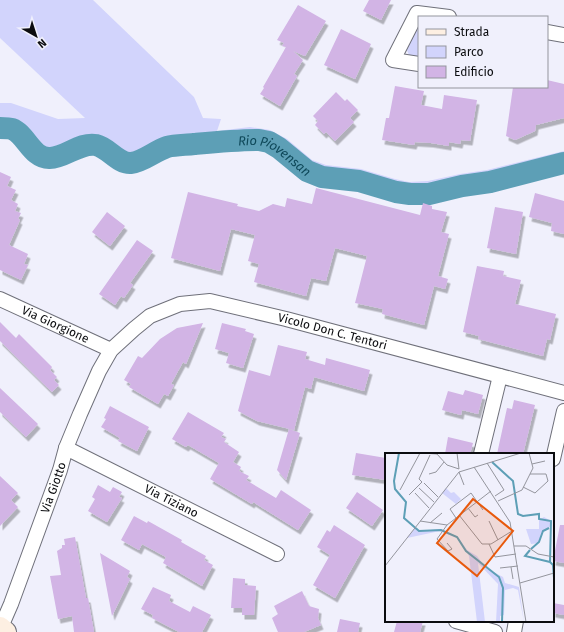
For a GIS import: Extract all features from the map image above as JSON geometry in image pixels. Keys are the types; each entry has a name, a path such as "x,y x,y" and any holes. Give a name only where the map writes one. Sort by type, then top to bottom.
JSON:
{"street":[{"path":"418,64 393,60 417,13 441,16"},
{"path":"548,32 564,35"},
{"name":"Via Giorgione","path":"0,299 111,350"},
{"name":"Vicolo Don C. Tentori","path":"111,350 134,328 150,316 180,304 210,301 286,319 564,393"},
{"name":"Via Giotto","path":"0,627 11,604 60,470 66,448 99,371 111,350"},
{"path":"482,453 500,376"},
{"path":"554,455 564,411"},
{"name":"Via Tiziano","path":"66,448 277,554"},
{"path":"460,622 495,632"},
{"path":"514,632 516,622"},
{"path":"0,627 6,632"}],"green space":[{"path":"0,0 93,0 194,97 203,118 221,119 217,131 250,127 270,130 287,139 312,160 326,165 361,169 409,182 428,181 487,170 564,151 564,172 491,190 464,194 431,202 408,203 357,189 321,186 302,178 269,152 250,147 172,154 142,169 127,173 114,167 96,153 75,158 54,167 42,167 27,158 9,137 0,136 0,103 11,103 58,119 85,118 0,38"},
{"path":"418,23 418,57 409,55 406,48"}],"building":[{"path":"369,0 391,0 381,20 363,11"},
{"path":"298,5 326,21 305,56 293,51 303,60 294,74 297,76 280,106 260,94 286,47 282,46 284,43 277,40"},
{"path":"341,29 371,44 355,79 324,65"},
{"path":"548,80 564,84 564,118 536,125 535,131 515,140 506,136 513,88 548,88"},
{"path":"395,86 424,91 421,105 442,109 444,95 477,100 470,141 461,140 460,144 449,142 449,146 415,142 414,145 382,140 386,118 389,118"},
{"path":"336,92 345,101 347,99 358,110 350,118 354,122 335,141 326,132 324,134 315,125 318,121 313,116"},
{"path":"0,172 11,177 7,186 16,190 11,200 18,204 15,211 21,213 18,219 20,220 9,245 28,254 24,264 28,265 21,280 0,270"},
{"path":"316,188 420,215 423,203 432,206 432,209 447,212 441,232 449,234 438,276 448,279 445,289 434,286 424,325 382,314 383,309 355,303 367,256 335,248 326,281 311,278 306,296 254,282 259,264 248,261 255,235 231,229 220,271 171,258 188,192 238,204 237,206 259,211 273,204 285,207 287,198 312,204"},
{"path":"535,193 564,201 564,234 551,231 552,223 529,217"},
{"path":"495,207 523,212 516,254 487,248"},
{"path":"107,212 125,226 110,246 92,232"},
{"path":"137,240 153,251 130,283 133,285 124,298 121,296 115,305 99,294"},
{"path":"477,266 504,271 503,276 521,280 515,304 556,314 550,340 547,339 543,356 478,339 479,336 463,332"},
{"path":"0,322 16,338 19,334 52,367 50,370 57,377 54,380 59,385 52,392 0,341"},
{"path":"203,323 186,364 183,362 171,384 174,385 168,396 164,394 158,404 129,387 131,384 124,380 138,356 142,358 160,339 177,328"},
{"path":"222,323 246,329 245,331 254,334 243,368 226,363 229,353 215,349"},
{"path":"278,345 307,352 305,359 325,365 326,358 370,370 364,391 314,377 311,389 305,387 294,430 257,421 238,411 249,370 270,376"},
{"path":"0,388 38,424 26,437 0,412"},
{"path":"465,390 483,395 478,414 462,410 461,415 442,410 448,391 463,395"},
{"path":"514,400 535,405 523,453 497,453 507,408 512,409"},
{"path":"110,406 149,427 137,451 118,441 120,438 101,427 106,419 104,418"},
{"path":"188,412 224,433 221,437 226,439 224,442 239,452 233,462 241,467 239,471 249,476 246,480 276,498 281,490 311,510 298,530 253,502 252,504 210,479 219,463 188,445 186,447 172,439"},
{"path":"289,429 300,433 286,480 277,470"},
{"path":"448,437 473,443 470,453 445,453"},
{"path":"356,453 385,458 385,480 352,475"},
{"path":"0,476 18,493 11,500 18,507 0,526"},
{"path":"98,485 110,492 113,487 122,492 119,497 122,498 107,522 88,511 95,499 92,497"},
{"path":"357,492 383,510 372,526 346,508"},
{"path":"134,516 147,523 148,521 182,540 181,542 206,556 204,560 213,565 202,586 163,563 166,557 142,544 139,550 121,540"},
{"path":"334,525 365,545 335,598 313,585 330,555 317,547 327,530 330,532"},
{"path":"560,525 564,525 564,563 554,561"},
{"path":"75,537 94,632 74,632 72,616 58,619 50,576 61,575 57,551 62,548 62,545 65,545 64,539"},
{"path":"100,553 130,571 127,577 130,579 112,616"},
{"path":"233,578 245,579 245,585 256,586 254,615 242,615 242,608 231,608"},
{"path":"153,587 171,595 169,601 190,612 193,606 211,615 202,632 179,632 152,618 153,615 141,609"},
{"path":"302,591 309,606 319,609 318,618 321,625 304,632 278,632 272,618 278,614 274,606"},
{"path":"554,603 564,605 564,615 554,613"},
{"path":"340,619 360,623 358,632 337,632"},
{"path":"397,622 423,622 420,632 394,632"}],"waterway":[{"name":"Rio Piovensan","path":"0,128 11,129 17,132 38,155 44,157 50,158 61,156 84,146 96,145 105,149 126,163 140,161 170,146 226,141 259,140 269,142 279,148 307,171 322,177 359,181 396,192 410,194 429,194 462,186 490,182 564,163"}]}
